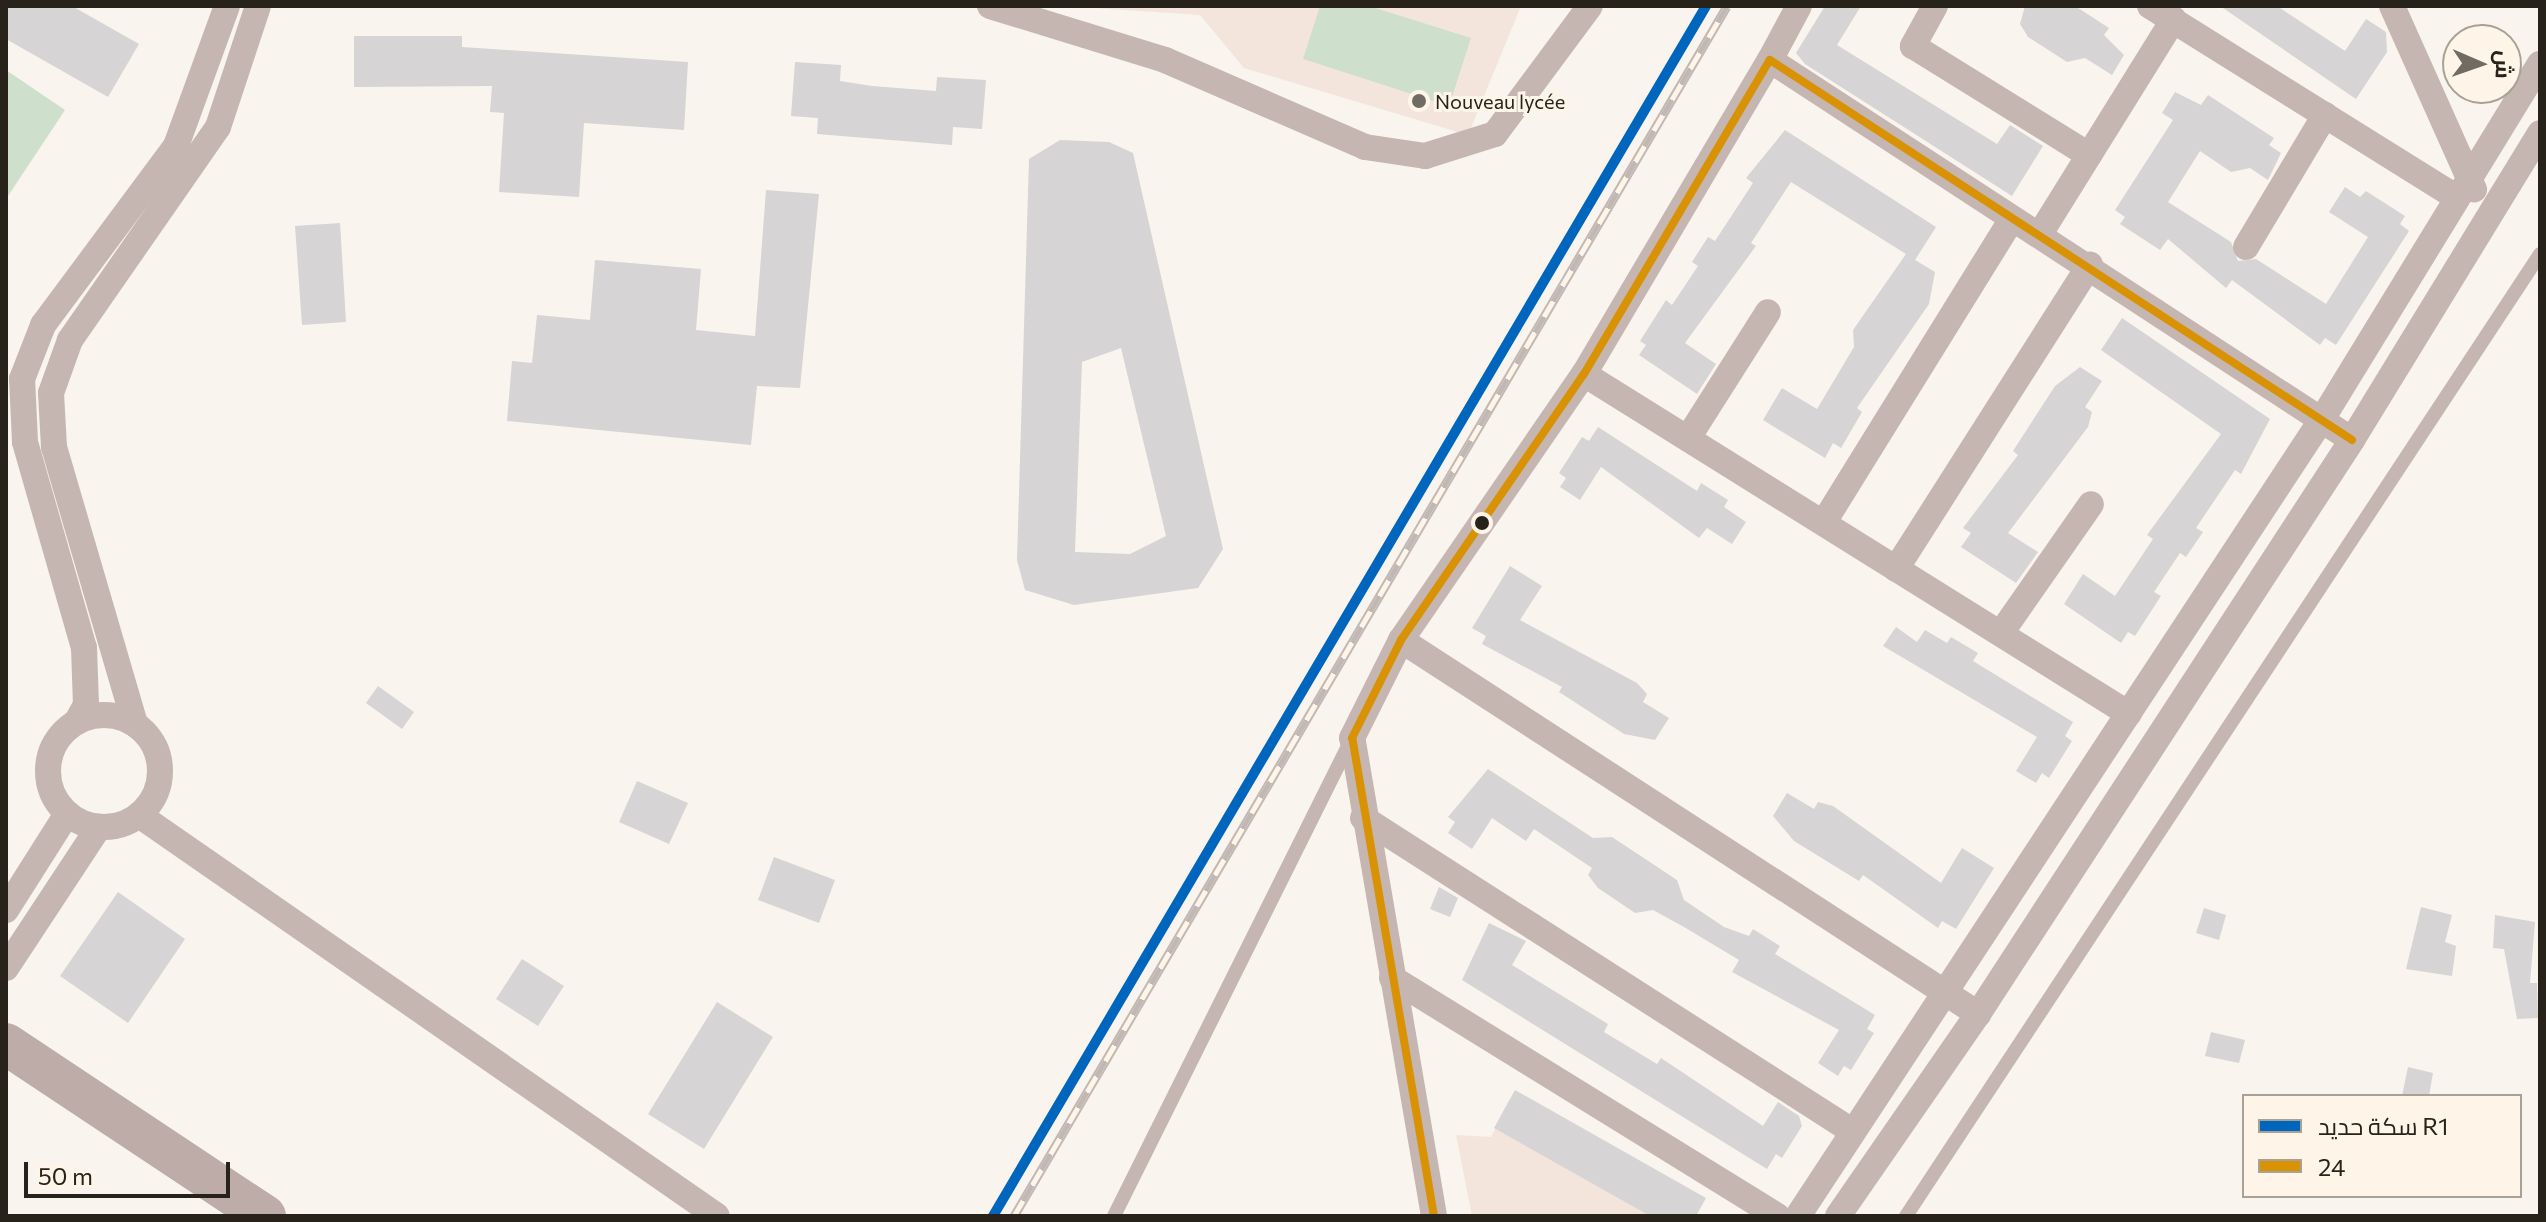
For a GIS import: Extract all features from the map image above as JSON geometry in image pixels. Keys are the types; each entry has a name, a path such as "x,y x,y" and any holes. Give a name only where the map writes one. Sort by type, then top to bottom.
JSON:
{"main road":[{"path":"6,1044 265,1216"}],"street":[{"path":"227,6 176,146 43,325 22,379 25,442 84,648 86,705 77,721 52,747 48,765 49,783 67,814 99,827 139,815 160,768 135,724 54,447 51,393 70,340 218,127 258,6"},
{"path":"990,6 1165,60 1365,147 1425,156 1495,134 1590,6"},
{"path":"1434,1216 1363,818 1352,738 1401,640 1584,374 1799,6"},
{"path":"1935,6 1913,46 2089,155"},
{"path":"2150,6 2325,115 2464,189"},
{"path":"2392,6 2464,189 2486,218"},
{"path":"2040,234 2174,19"},
{"path":"1770,60 2012,219 2090,265 2324,416 2352,440"},
{"path":"1798,1216 2324,416 2540,64"},
{"path":"2246,247 2325,115"},
{"path":"1838,1216 1978,1014 2352,440 2540,133"},
{"path":"1824,522 2012,219"},
{"path":"1896,569 2090,265"},
{"path":"1688,438 1768,312"},
{"path":"1584,374 2129,714"},
{"path":"2001,633 2091,504"},
{"path":"1401,640 1978,1014"},
{"path":"77,721 107,714 135,724"},
{"path":"6,910 67,814"},
{"path":"139,815 717,1216"},
{"path":"1363,818 1852,1131"},
{"path":"6,968 99,827"},
{"path":"1392,978 1777,1216"}],"lane":[{"path":"1906,1216 2540,254"},
{"path":"1114,1216 1352,738"}],"shaded area":[{"name":"Nouveau lycée","path":"1064,6 1521,6 1468,135 1244,68 1200,15"},
{"path":"1509,1100 1686,1216 1472,1216 1456,1135 1491,1137"}],"green space":[{"path":"1320,6 1369,6 1471,38 1449,106 1303,59"},
{"path":"6,70 65,110 6,199"}],"building":[{"path":"6,6 72,6 139,44 108,97 6,39"},
{"path":"1825,6 1861,6 1837,45 1997,144 2010,125 2043,146 2012,196 1805,64 1796,53"},
{"path":"2025,6 2075,6 2109,28 2104,35 2124,55 2112,75 2085,58 2067,62 2028,37 2020,24"},
{"path":"2220,6 2277,6 2345,51 2366,19 2386,32 2387,52 2356,99"},
{"path":"354,36 462,36 462,47 688,62 684,130 584,123 579,197 499,192 504,113 490,112 492,86 354,87"},
{"path":"795,62 841,65 840,81 872,86 936,91 937,77 986,80 982,129 953,127 952,145 817,134 818,118 791,116"},
{"path":"2175,92 2201,105 2208,95 2274,138 2269,145 2281,153 2268,180 2250,168 2231,172 2200,151 2168,202 2231,242 2238,261 2256,259 2326,304 2368,237 2329,212 2345,187 2360,197 2366,191 2405,216 2400,224 2409,231 2336,345 2325,338 2320,345 2232,280 2226,288 2168,239 2160,250 2120,224 2125,217 2115,210 2173,120 2162,113"},
{"path":"1785,130 1936,227 1915,260 1935,272 1929,304 1857,408 1862,412 1841,448 1833,443 1825,458 1763,420 1782,388 1817,409 1854,347 1853,330 1906,254 1791,182 1751,243 1756,246 1685,343 1716,364 1697,394 1639,355 1646,345 1640,341 1666,300 1672,305 1698,266 1692,262 1708,237 1715,241 1753,183 1746,178"},
{"path":"1060,140 1109,142 1133,153 1223,549 1198,588 1074,605 1025,590 1017,560 1029,159","holes":["1121,348 1166,536 1130,554 1075,552 1082,362"]},
{"path":"766,190 819,194 800,388 757,386 751,445 507,421 512,361 532,363 537,315 590,320 595,260 701,269 696,330 755,336"},
{"path":"340,223 346,322 302,325 295,226"},
{"path":"2122,318 2270,419 2241,474 2235,470 2196,528 2203,532 2186,557 2180,553 2154,592 2161,596 2135,636 2128,632 2121,643 2064,604 2083,574 2115,596 2153,539 2147,535 2221,434 2101,350"},
{"path":"2080,367 2102,381 2085,407 2092,412 2088,427 2008,533 2038,552 2016,583 1961,547 1971,533 1963,528 2018,455 2013,451 2055,386"},
{"path":"1598,427 1697,491 1701,483 1728,500 1724,507 1746,522 1732,544 1707,528 1699,538 1601,467 1580,500 1560,487 1566,478 1559,473 1582,437 1589,441"},
{"path":"1510,566 1542,586 1520,620 1637,683 1647,694 1643,702 1669,718 1655,740 1624,734 1559,692 1562,687 1482,644 1486,636 1472,628"},
{"path":"1896,627 1917,642 1925,630 1947,643 1951,637 1978,653 1973,661 2073,722 2065,736 2072,741 2049,778 2042,773 2036,783 2016,771 2037,737 1883,646"},
{"path":"378,686 414,712 402,729 366,703"},
{"path":"1488,769 1593,838 1612,837 1677,880 1684,900 1724,927 1749,936 1753,929 1780,946 1775,954 1875,1015 1867,1029 1874,1033 1851,1070 1844,1066 1838,1076 1818,1063 1839,1030 1732,972 1739,960 1684,927 1653,910 1635,913 1598,888 1588,875 1592,868 1534,829 1526,841 1492,818 1472,849 1448,833 1455,822 1448,817"},
{"path":"637,781 688,803 669,844 619,822"},
{"path":"1787,793 1814,809 1818,802 1833,806 1941,883 1962,848 1994,868 1956,929 1942,921 1938,928 1863,875 1859,881 1794,841 1773,816"},
{"path":"774,857 835,880 819,923 758,900"},
{"path":"1439,887 1458,898 1450,917 1430,909"},
{"path":"118,892 185,939 128,1023 60,976"},
{"path":"2421,907 2452,915 2445,942 2456,946 2452,976 2406,969"},
{"path":"2204,908 2226,915 2219,940 2196,933"},
{"path":"2495,915 2535,922 2530,983 2537,983 2538,1018 2517,1019 2504,949 2493,948"},
{"path":"1489,923 1526,941 1512,965 1608,1024 1604,1032 1657,1064 1661,1058 1763,1126 1778,1102 1799,1116 1802,1126 1782,1158 1776,1154 1767,1169 1462,980"},
{"path":"522,959 564,986 538,1026 496,999"},
{"path":"717,1002 773,1037 704,1149 648,1114"},
{"path":"2211,1032 2245,1040 2239,1063 2205,1056"},
{"path":"2408,1067 2433,1073 2429,1094 2402,1094"},
{"path":"1515,1090 1706,1198 1696,1216 1650,1216 1494,1128"}],"railway":[{"path":"1014,1216 1727,6"}],"rail line":[{"name":"R1","path":"993,1216 1706,6"}],"transit line":[{"name":"24","path":"1434,1216 1352,738 1401,640 1584,374 1770,60 2352,440"}],"place":[{"name":"Nouveau lycée","path":"1419,101"}]}
